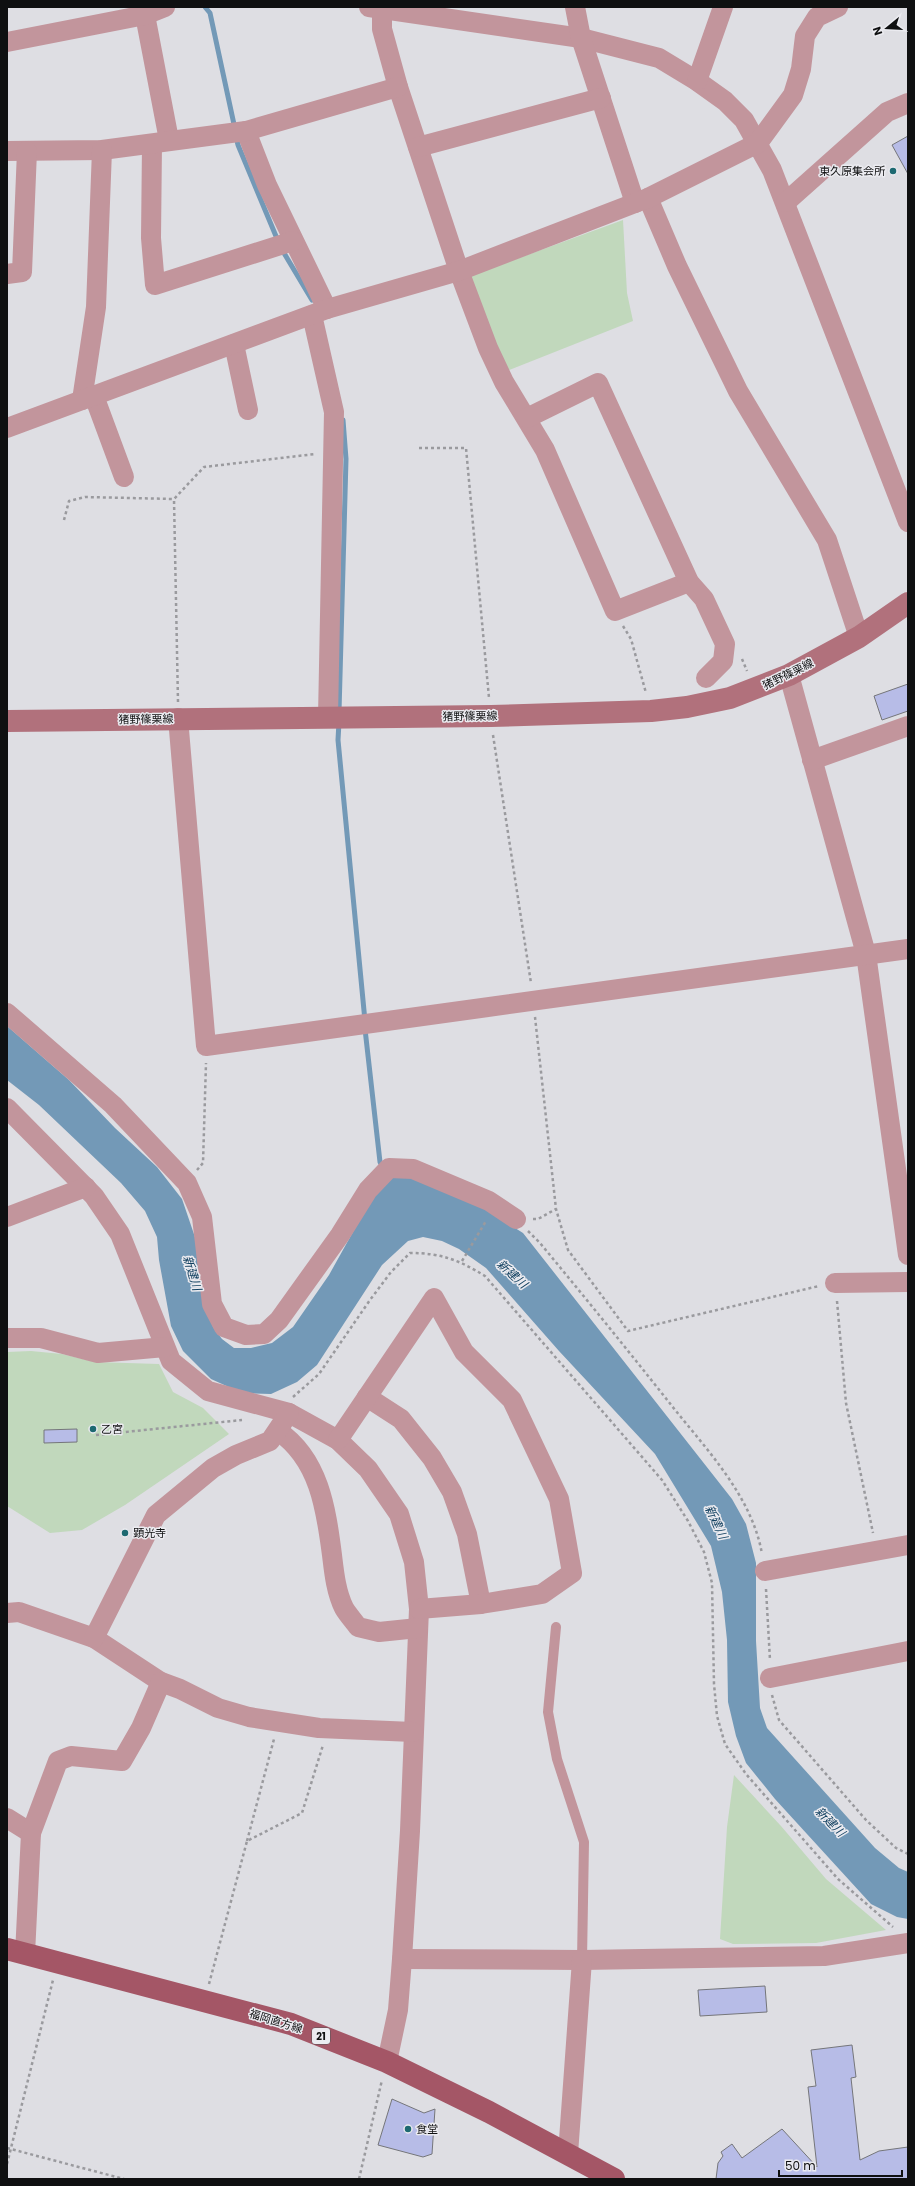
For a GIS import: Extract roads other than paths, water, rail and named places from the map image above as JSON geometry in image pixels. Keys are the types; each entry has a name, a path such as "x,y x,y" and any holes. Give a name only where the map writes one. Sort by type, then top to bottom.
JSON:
{"main road":[{"name":"猪野篠栗線","path":"7,721 178,718 490,716 650,711 687,707 730,698 789,675 859,637 908,604"},
{"name":"福岡直方線","path":"16,1952 205,2000 291,2024 387,2062 489,2112 614,2179"}],"street":[{"path":"7,42 145,15 165,7"},
{"path":"575,7 581,38 600,98 642,201 738,391 827,540 859,637"},
{"path":"697,80 723,7"},
{"path":"7,428 319,312 459,271 642,201 758,143 793,95 801,69 805,36 817,18 838,7"},
{"path":"689,582 615,612 545,450 504,382 488,348 459,271 398,87 375,8 581,38 659,58 697,80 725,101 744,120 758,143 786,202 908,522"},
{"path":"145,15 160,142 151,238 155,285 293,241"},
{"path":"7,151 102,150 246,131 398,87"},
{"path":"418,147 600,98"},
{"path":"786,202 887,112 908,103"},
{"path":"246,131 267,185 293,241 319,312 334,412 328,718"},
{"path":"102,150 96,307 88,398 124,477"},
{"path":"7,274 22,272 27,151"},
{"path":"234,344 248,410"},
{"path":"527,418 598,383 689,582 704,599 716,629 725,644 722,661 706,678"},
{"path":"789,675 866,954 908,1256"},
{"path":"178,718 206,1046 908,949"},
{"path":"812,760 908,726"},
{"path":"7,1012 113,1105 187,1183 202,1217 212,1304 224,1327 246,1335 264,1334 279,1320 340,1235 368,1190 389,1168 413,1169 496,1206 516,1219"},
{"path":"7,1108 86,1187 120,1234 171,1361 208,1391 289,1413 338,1440 368,1470 399,1514 414,1562 418,1618 410,1831 402,1959 398,2010 387,2062"},
{"path":"7,1217 86,1187"},
{"path":"835,1283 908,1282"},
{"path":"278,1431 289,1439 307,1460 319,1486 328,1528 335,1580 344,1608 358,1628 379,1632 418,1618 481,1604 542,1594 572,1573 559,1498 512,1400 464,1352 434,1298 338,1440"},
{"path":"7,1338 41,1338 98,1353 165,1347"},
{"path":"367,1397 401,1419 432,1458 452,1492 467,1534 481,1604"},
{"path":"94,1638 156,1515 213,1468 236,1455 270,1440 278,1431 289,1413"},
{"path":"765,1570 908,1545"},
{"path":"7,1613 19,1612 94,1638 161,1682 180,1689 218,1708 249,1717 328,1729 413,1732"},
{"path":"770,1678 908,1651"},
{"path":"16,1952 31,1833 58,1761 71,1756 122,1761 141,1728 161,1682"},
{"path":"7,1818 31,1833"},
{"path":"402,1959 582,1960 824,1956 902,1937"},
{"path":"568,2154 582,1960"}],"lane":[{"path":"556,1627 548,1712 557,1759 584,1842 582,1960"}],"water":[{"name":"新建川","path":"7,1026 69,1080 115,1128 157,1167 182,1199 197,1243 213,1327 222,1339 234,1348 251,1348 272,1343 293,1327 329,1275 378,1187 391,1177 410,1177 479,1205 523,1233 732,1499 746,1524 756,1563 756,1641 760,1708 767,1728 875,1848 899,1868 908,1872 908,1919 897,1917 871,1904 775,1799 746,1763 736,1736 728,1702 727,1640 722,1592 711,1546 655,1454 559,1351 486,1268 459,1249 442,1241 423,1237 408,1241 382,1265 317,1365 297,1382 271,1394 242,1393 211,1379 183,1351 171,1326 159,1260 157,1237 145,1211 121,1183 39,1105 7,1080"}],"waterway":[{"path":"205,7 210,13 235,129"},
{"path":"236,137 278,241"},
{"path":"281,248 312,300"},
{"path":"339,712 346,459 343,420"},
{"path":"339,722 338,740 365,1021"},
{"path":"365,1029 380,1162 384,1169"}],"place":[{"name":"東久原集会所","path":"893,171"},
{"name":"乙宮","path":"93,1429"},
{"name":"顕光寺","path":"125,1533"},
{"name":"食堂","path":"408,2129"}]}
